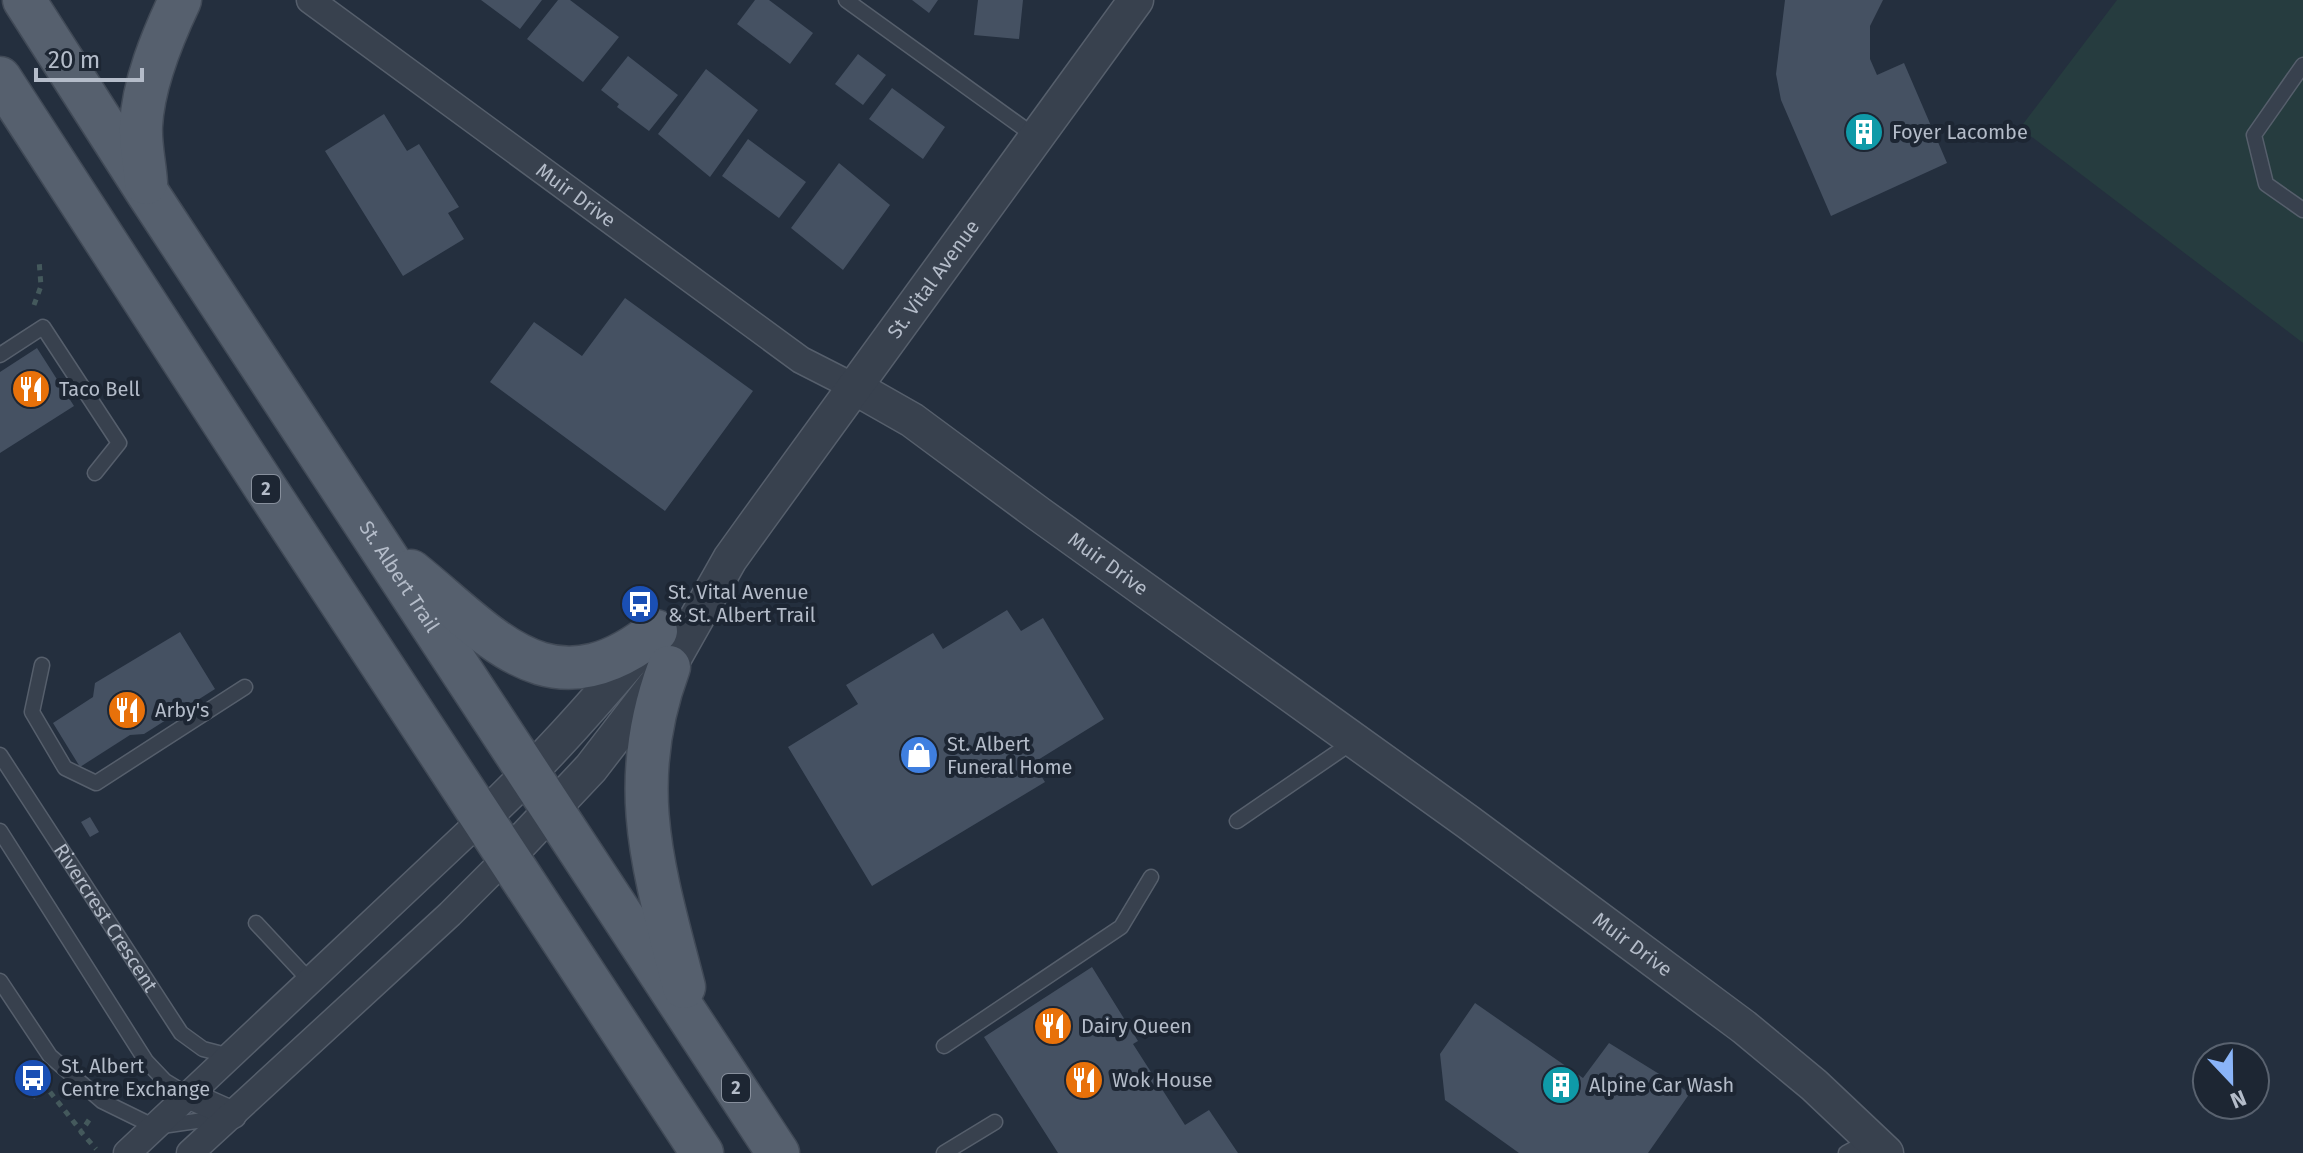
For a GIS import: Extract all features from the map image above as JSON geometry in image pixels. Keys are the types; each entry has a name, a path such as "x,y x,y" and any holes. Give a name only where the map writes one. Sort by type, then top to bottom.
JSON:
{"main road":[{"name":"St. Albert Trail","path":"24,0 778,1153"},
{"path":"147,192 141,127 157,57 180,0"},
{"name":"2","path":"0,78 702,1153"},
{"path":"382,548 492,640 532,662 555,667 598,664 619,656 662,649 649,737 645,807 649,848 693,1023"}],"street":[{"name":"Muir Drive","path":"310,0 801,360 912,420 1468,822 1744,1027 1814,1085 1868,1148"},
{"name":"St. Vital Avenue","path":"507,857 591,768 662,649 1136,0"},
{"name":"St. Vital Avenue","path":"482,819 662,649"},
{"path":"127,1153 482,819"},
{"path":"190,1153 450,914 507,857"},
{"path":"188,1095 233,1115"}],"lane":[{"path":"846,0 1037,137"},
{"path":"2303,65 2254,135 2266,184 2303,210"},
{"path":"0,355 43,327 119,443 95,473"},
{"path":"42,665 32,712 65,768 96,783 245,687"},
{"path":"1237,821 1354,741"},
{"name":"Rivercrest Crescent","path":"0,755 181,1033 203,1049 230,1056"},
{"path":"0,831 144,1059 165,1081 188,1095"},
{"path":"944,1046 1121,927 1151,877"},
{"path":"256,923 311,982"},
{"path":"0,981 50,1056 102,1101 155,1127 233,1115"},
{"path":"944,1153 995,1122"}],"path":[{"path":"29,311 39,296 39,260"}],"green space":[{"path":"2117,0 2303,0 2303,343 2020,128"}],"building":[{"path":"481,0 542,0 520,29"},
{"path":"558,0 570,0 619,37 583,82 527,39"},
{"path":"755,0 769,0 813,33 790,64 737,24"},
{"path":"912,0 938,0 929,13"},
{"path":"978,0 1023,0 1019,39 974,35"},
{"name":"Foyer Lacombe","path":"1785,0 1883,0 1870,26 1870,59 1877,75 1904,63 1947,163 1831,216 1781,100 1776,74"},
{"path":"858,54 886,75 863,105 835,84"},
{"path":"628,56 678,95 649,131 617,107 619,104 601,90"},
{"path":"706,69 758,110 710,177 658,134"},
{"path":"892,88 945,127 923,159 869,119"},
{"path":"384,114 407,151 419,144 459,207 448,213 464,239 403,276 325,151"},
{"path":"748,139 806,182 779,218 722,176"},
{"path":"839,163 890,205 843,270 791,228"},
{"path":"625,298 753,391 665,511 490,382 534,322 582,356"},
{"name":"Taco Bell","path":"37,348 74,406 0,453 0,372"},
{"name":"St. Albert Funeral Home","path":"1007,610 1021,631 1043,618 1104,719 1033,763 1045,782 872,886 788,747 858,704 846,685 933,633 943,649"},
{"name":"Arby's","path":"180,632 215,689 144,734 130,735 80,767 53,723 93,697 95,683"},
{"path":"90,817 99,832 90,837 81,822"},
{"path":"1092,967 1138,1041 1133,1044 1185,1125 1209,1110 1238,1153 1058,1153 984,1037"},
{"name":"Alpine Car Wash","path":"1475,1003 1583,1078 1609,1043 1690,1093 1648,1153 1519,1153 1445,1100 1440,1054"},
{"path":"25,1069 41,1094 34,1099 18,1074"}],"place":[{"name":"Foyer Lacombe","path":"1864,132"},
{"name":"Taco Bell","path":"31,389"},
{"name":"St. Vital Avenue & St. Albert Trail","path":"640,604"},
{"name":"Arby's","path":"127,710"},
{"name":"St. Albert Funeral Home","path":"919,755"},
{"name":"Dairy Queen","path":"1053,1026"},
{"name":"St. Albert Centre Exchange","path":"33,1078"},
{"name":"Wok House","path":"1084,1080"},
{"name":"Alpine Car Wash","path":"1561,1085"}]}
